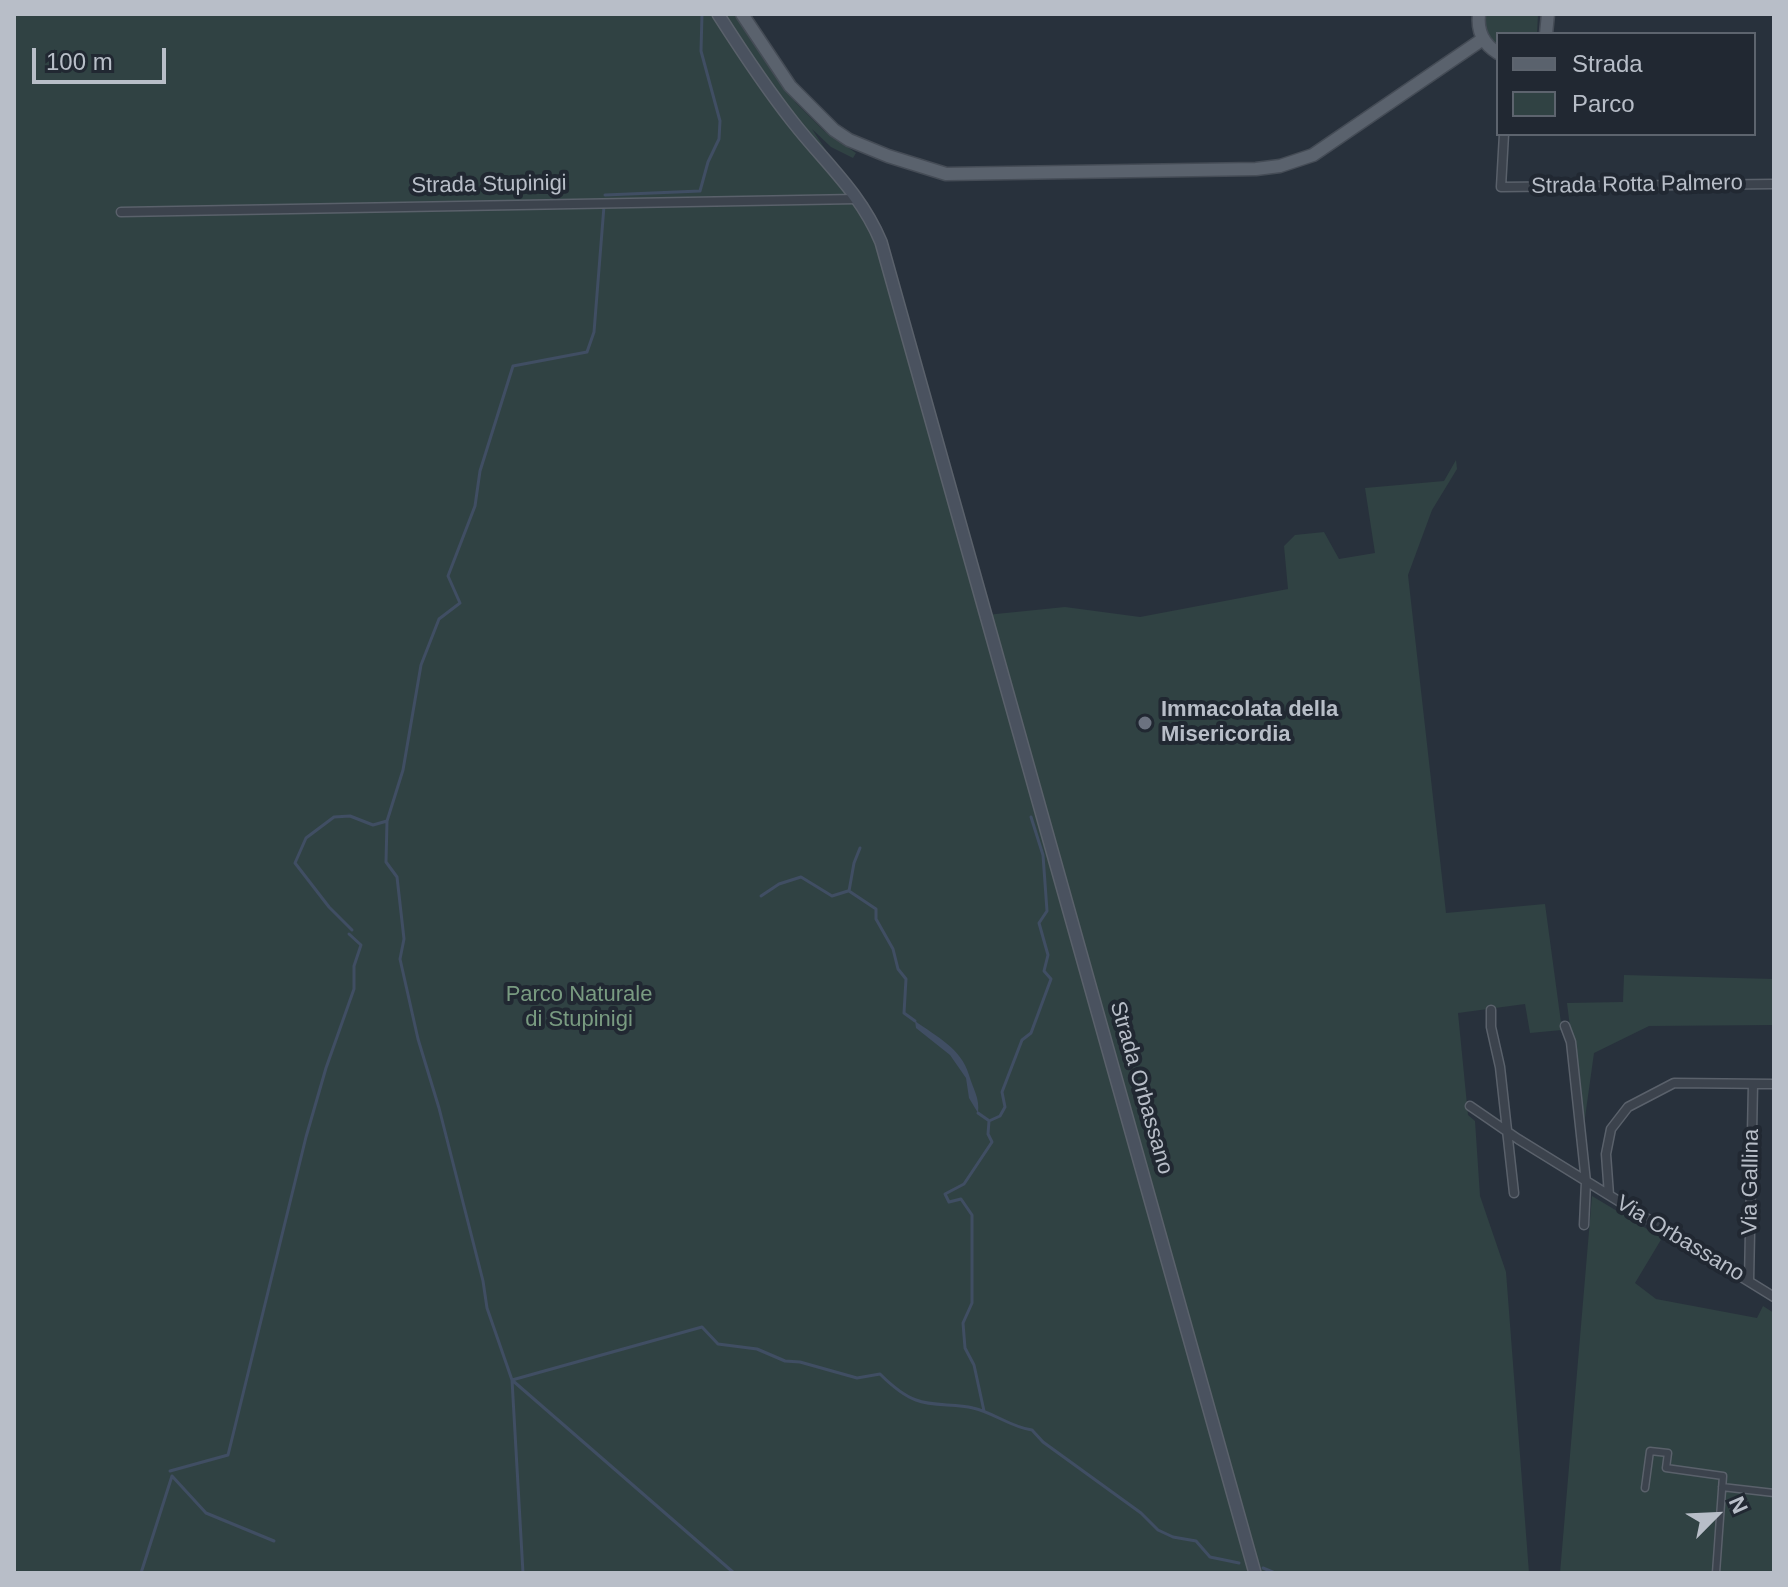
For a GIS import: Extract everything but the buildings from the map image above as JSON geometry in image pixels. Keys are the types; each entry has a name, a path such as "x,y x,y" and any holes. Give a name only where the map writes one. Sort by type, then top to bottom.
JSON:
{"main road":[{"path":"718,14 794,123 858,199"},
{"path":"742,14 790,86 834,130 849,140 888,156 946,174 1256,169 1280,166 1313,155 1483,39"},
{"path":"1479,14 1478,24 1483,39 1496,51"},
{"name":"Strada Orbassano","path":"858,199 872,219 892,274 1255,1573"}],"street":[{"name":"Strada Rotta Palmero","path":"1504,136 1501,187 1774,184"},
{"name":"Strada Stupinigi","path":"121,212 858,199"},
{"path":"1491,1010 1514,1193"},
{"path":"1565,1026 1571,1042 1586,1182 1584,1225"},
{"path":"1609,1195 1606,1154 1611,1129 1628,1107 1674,1083 1774,1084"},
{"name":"Via Gallina","path":"1749,1281 1753,1084"},
{"name":"Via Orbassano","path":"1470,1106 1586,1182 1774,1297"},
{"path":"1645,1488 1650,1451 1668,1453 1666,1468 1723,1476 1716,1573"},
{"path":"1722,1487 1774,1493"}],"green space":[{"name":"Parco Naturale di Stupinigi","path":"14,14 735,14 796,103 824,131 856,153 853,158 831,147 812,129 873,222 986,615 1065,607 1140,617 1288,589 1284,546 1295,535 1324,532 1339,559 1375,553 1365,488 1444,481 1456,460 1457,469 1432,510 1408,575 1446,913 1545,904 1562,1030 1530,1033 1525,1004 1458,1013 1468,1115 1475,1121 1480,1196 1506,1272 1529,1573 14,1573"},
{"path":"1485,14 1538,14 1537,32 1496,32 1496,45 1485,24"},
{"path":"1624,975 1774,979 1774,1025 1649,1026 1594,1053 1583,1132 1567,1003 1623,1002"},
{"path":"1592,1196 1662,1238 1635,1283 1656,1299 1757,1318 1763,1306 1774,1313 1774,1573 1560,1573"}],"water":[{"path":"915,1021 960,1057 976,1094 978,1113 969,1098 966,1078 950,1055 916,1028"}],"waterway":[{"path":"605,195 700,191 708,162 719,139 720,121 701,51 702,14"},
{"path":"523,1573 512,1380 487,1308 483,1281 418,1039 400,959 404,939 397,877 386,862 387,821 403,770 421,665 439,619 460,603 448,576 475,506 480,471 513,366 587,352 594,332 604,206"},
{"path":"352,930 329,907 295,863 306,838 334,817 350,816 373,825 387,821"},
{"path":"984,1411 974,1365 965,1348 963,1323 972,1303 972,1215 961,1199 949,1202 945,1194 964,1184 992,1142 988,1134 989,1121 1000,1116 1005,1107 1002,1092 1022,1040 1031,1033 1051,979 1044,971 1048,955 1039,923 1047,911 1043,855 1031,817"},
{"path":"860,848 849,891 876,909 876,919 893,949 898,969 906,979 904,1013 915,1021"},
{"path":"761,896 779,884 801,877 832,896 848,891"},
{"path":"170,1471 228,1455 306,1137 354,989 354,966 361,945 349,934"},
{"path":"978,1113 988,1120"},
{"path":"512,1380 702,1327 718,1344 757,1349 785,1361 800,1362 857,1378 880,1374 916,1400 973,1408 1032,1430 1043,1442 1141,1513 1158,1530 1173,1537 1196,1541 1210,1557 1239,1563"},
{"path":"512,1380 734,1573"},
{"path":"141,1573 172,1476 206,1513 274,1541"},
{"path":"1263,1568 1275,1573"}],"place":[{"name":"Immacolata della Misericordia","path":"1145,723"}]}
